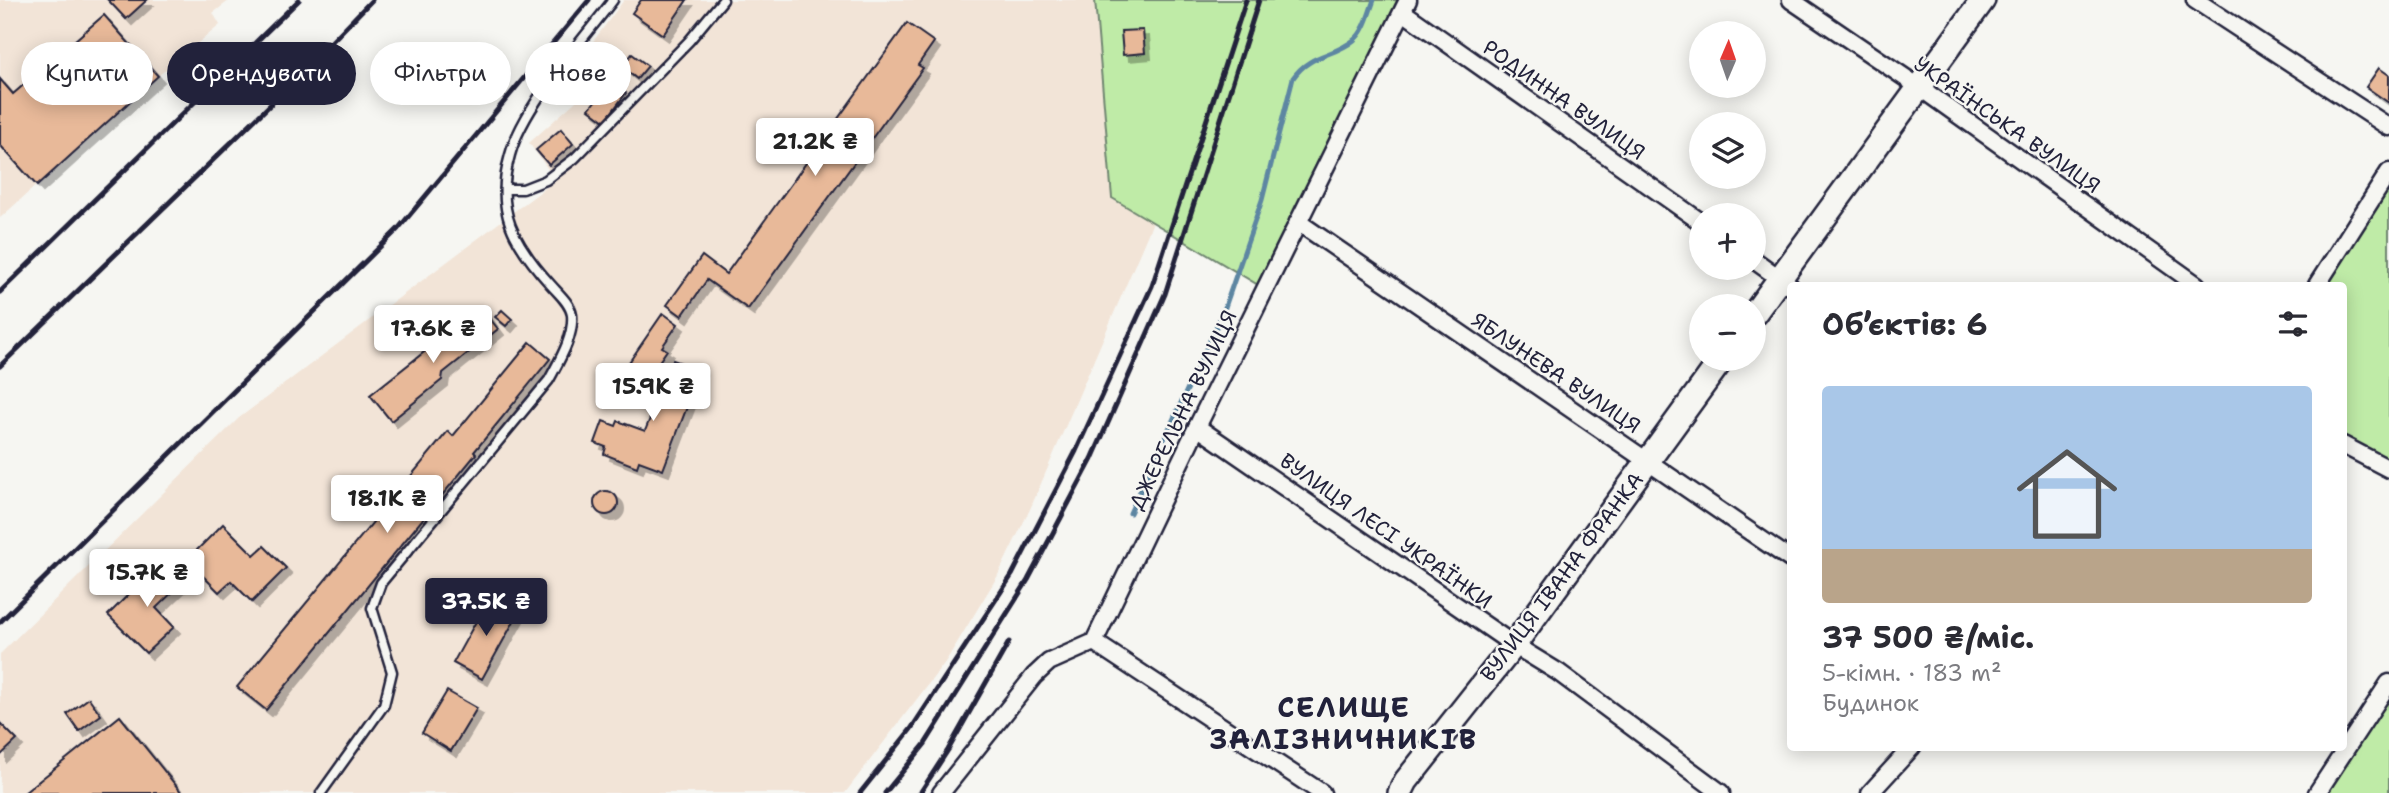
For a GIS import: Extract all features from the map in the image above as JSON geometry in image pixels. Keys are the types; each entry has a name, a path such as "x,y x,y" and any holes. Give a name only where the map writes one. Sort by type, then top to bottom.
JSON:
{"street":[{"name":"УКРАЇНСЬКА ВУЛИЦЯ","path":"1791,0 1919,87 2193,282"},
{"path":"1766,302 1785,282 1919,87 1983,0"},
{"path":"2195,0 2389,127"},
{"name":"ДЖЕРЕЛЬНА ВУЛИЦЯ","path":"1094,642 1197,427 1406,6"},
{"name":"РОДИННА ВУЛИЦЯ","path":"1406,6 1689,213"},
{"path":"2319,282 2389,172"},
{"name":"ЯБЛУНЕВА ВУЛИЦЯ","path":"1298,222 1787,557"},
{"path":"1766,269 1785,282"},
{"name":"ВУЛИЦЯ ІВАНА ФРАНКА","path":"1400,793 1406,781 1514,645 1713,371"},
{"name":"ВУЛИЦЯ ЛЕСІ УКРАЇНКИ","path":"1197,427 1514,645 1558,672 1721,793"},
{"path":"2347,446 2389,469"},
{"path":"941,793 1034,676 1049,662 1094,642 1322,793"},
{"path":"2347,747 2389,683"},
{"path":"1870,793 1908,751"},
{"path":"2317,793 2344,751"}],"lane":[{"path":"321,793 384,705 393,672 372,608 381,583 549,380 561,358 571,329 570,307 522,248 509,225 505,189 510,155 517,135 563,65 613,0"},
{"path":"505,189 523,189 545,180 575,158 689,41 723,0"}],"shaded area":[{"path":"0,0 230,0 213,13 220,25 199,42 167,42 167,69 153,80 153,42 21,42 21,105 126,105 0,218"},
{"path":"624,0 1226,0 1159,208 1031,507 997,577 946,661 845,793 0,793 0,654 239,418 556,180 529,143 572,105 631,105 631,42 593,42"}],"green space":[{"path":"1095,0 1408,0 1265,289 1112,198"},
{"path":"2389,172 2389,469 2347,447 2347,282 2319,282"},
{"path":"2389,683 2389,793 2317,793"}],"building":[{"path":"108,0 147,0 126,19"},
{"path":"641,0 687,0 663,35 632,13"},
{"path":"104,15 128,42 73,42"},
{"path":"907,23 934,42 918,65 923,68 748,309 707,280 682,316 667,305 702,256 726,274"},
{"path":"1143,30 1145,53 1123,55 1121,31"},
{"path":"631,55 648,66 637,79 631,74"},
{"path":"2379,68 2389,75 2389,103 2366,87"},
{"path":"0,79 13,94 21,87 21,105 126,105 37,186 0,145"},
{"path":"592,105 617,105 605,121 589,109"},
{"path":"561,129 573,144 549,165 536,150"},
{"path":"481,307 498,329 443,373 442,380 391,421 370,395"},
{"path":"502,310 512,319 506,326 495,317"},
{"path":"663,313 678,324 662,347 667,350 632,401 612,387"},
{"path":"530,342 550,359 474,452 476,454 266,710 237,687 448,431 453,436"},
{"path":"673,360 701,370 663,470 639,461 637,467 604,454 606,447 595,443 603,421 616,426 618,421 645,431"},
{"path":"606,491 615,494 618,503 615,512 606,515 597,512 594,503 597,494"},
{"path":"223,524 254,555 264,546 286,568 252,602 231,581 219,592 187,560"},
{"path":"160,563 181,584 156,608 174,627 146,653 108,615"},
{"path":"490,596 519,612 482,679 453,663"},
{"path":"447,691 477,708 451,751 422,733"},
{"path":"89,698 101,715 79,731 67,714"},
{"path":"120,716 182,793 24,793"},
{"path":"0,723 17,740 0,756"}],"waterway":[{"path":"1130,513 1224,310 1262,200 1293,78 1314,59 1338,50 1354,40 1364,27 1374,0"}],"railway":[{"path":"0,292 299,0"},
{"path":"0,366 273,102 372,0"},
{"path":"0,622 398,229 589,0"},
{"path":"860,793 911,729 1012,575 1076,451 1152,286 1246,0"},
{"path":"885,793 925,744 1028,580 1092,459 1165,294 1259,0"},
{"path":"920,793 948,750 1009,642"}],"district":[{"name":"СЕЛИЩЕ ЗАЛІЗНИЧНИКІВ","path":"1344,723"}]}
